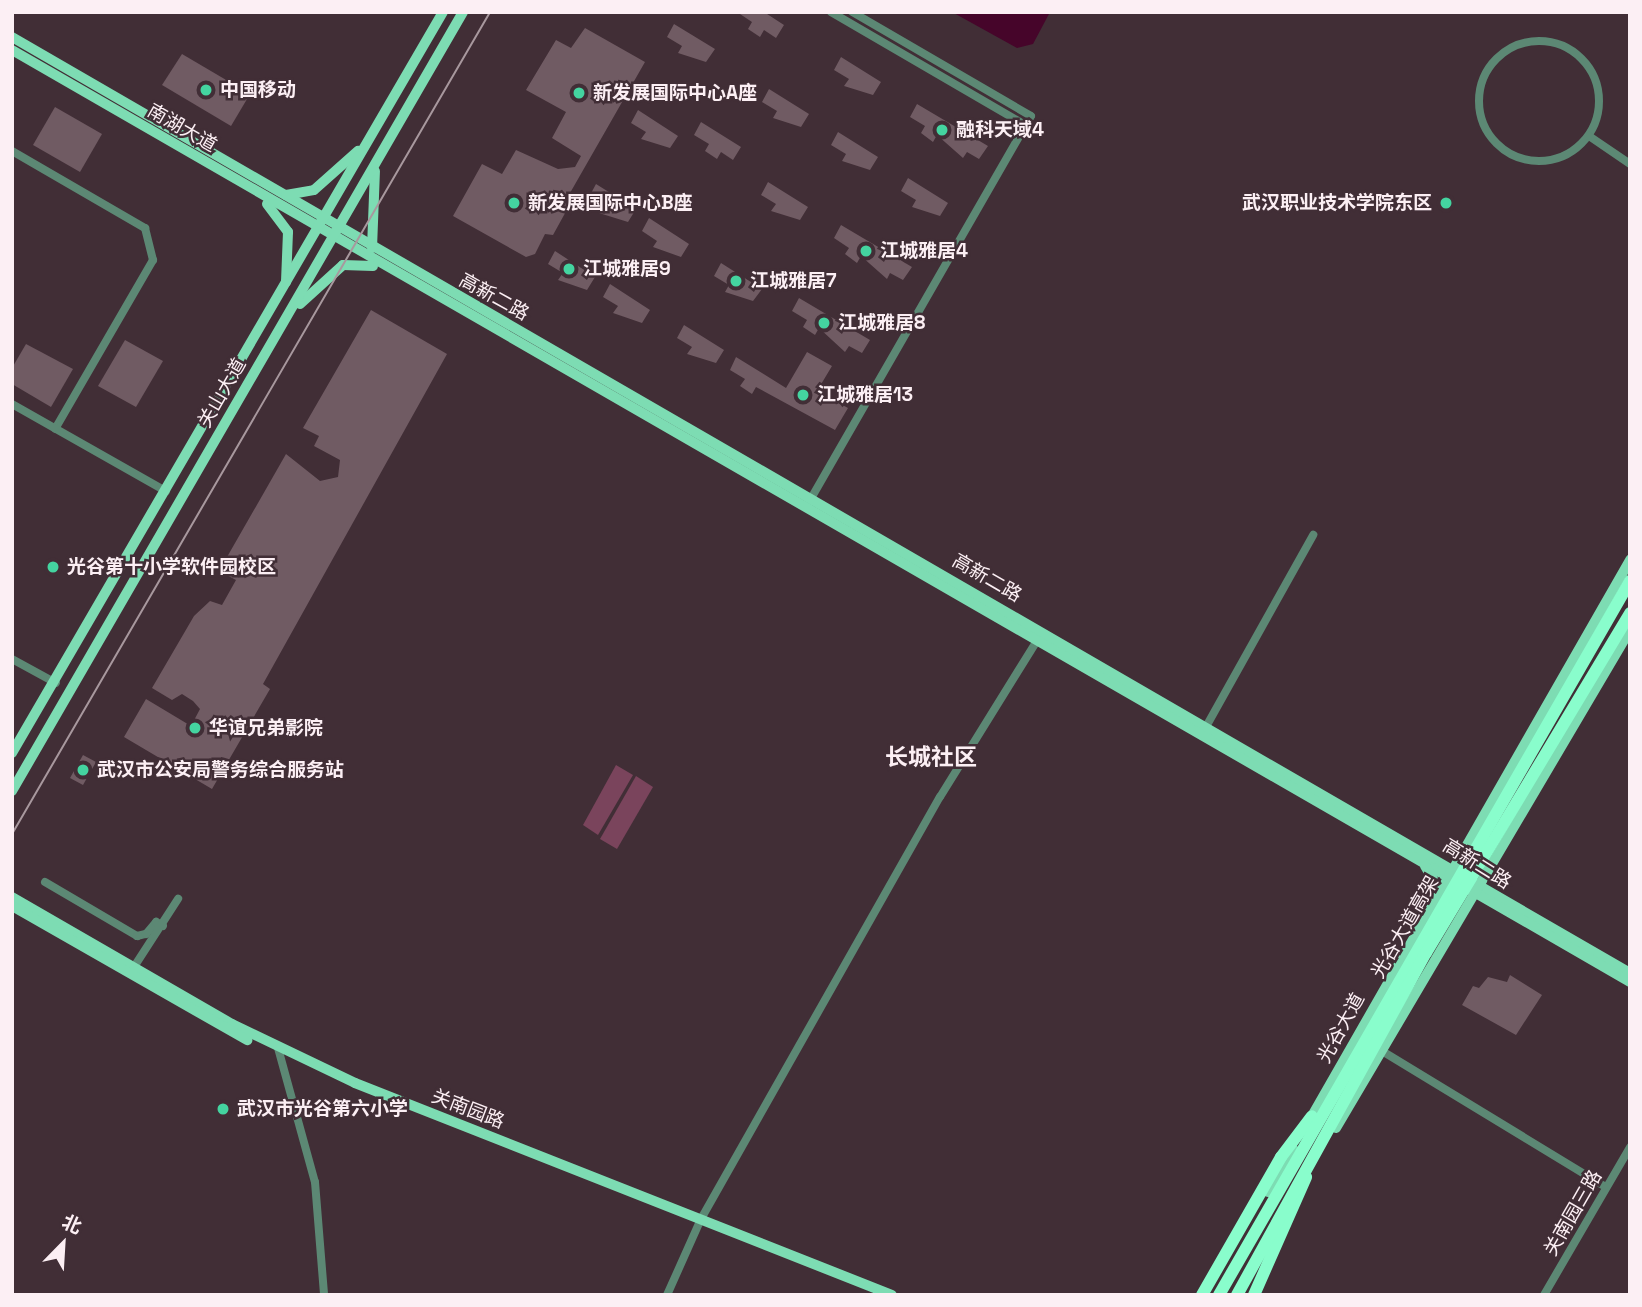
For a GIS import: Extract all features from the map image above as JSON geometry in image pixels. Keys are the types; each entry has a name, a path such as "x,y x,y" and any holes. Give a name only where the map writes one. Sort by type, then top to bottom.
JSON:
{"highway":[{"name":"光谷大道高架","path":"1219,1295 1630,581"},
{"name":"光谷大道高架","path":"1236,1295 1426,953 1630,613"},
{"path":"1202,1295 1228,1247 1312,1116"},
{"path":"1254,1295 1271,1263 1306,1176"}],"main road":[{"name":"关山大道","path":"12,754 56,683 443,12"},
{"name":"关山大道","path":"12,791 246,382 289,316 463,12"},
{"name":"南湖大道","path":"12,37 284,195 321,223"},
{"name":"南湖大道","path":"14,54 336,232"},
{"path":"284,195 314,190 368,141"},
{"path":"372,248 376,165"},
{"path":"222,171 285,222 286,282"},
{"name":"高新二路","path":"336,232 390,270 810,500"},
{"name":"高新二路","path":"336,232 372,248 1041,634 1424,864 1451,874"},
{"path":"289,316 343,265 362,263 390,270"},
{"name":"光谷大道","path":"1208,1295 1630,560"},
{"path":"1236,1295 1630,630"},
{"name":"高新二路","path":"1041,634 1206,725 1630,982"},
{"path":"1424,864 1436,884 1426,913"},
{"name":"高新二路","path":"1475,890 1630,973"},
{"name":"关南园路","path":"12,897 132,970"},
{"name":"关南园路","path":"12,906 279,1051 353,1088 892,1295"},
{"name":"关南园路","path":"700,1221 876,1295"}],"street":[{"path":"831,12 1025,125"},
{"path":"810,500 1031,116 852,12"},
{"path":"1555,43 1573,51 1587,64 1600,100 1589,136 1555,160 1514,156 1485,128 1479,108 1488,69 1517,45 1555,43"},
{"path":"1589,136 1630,164"},
{"path":"12,151 145,228 153,260 55,429"},
{"path":"12,404 166,491"},
{"path":"1206,725 1313,535"},
{"path":"667,1295 700,1221 940,797 1041,634"},
{"path":"12,659 56,683"},
{"path":"45,882 137,936 156,922 163,926"},
{"path":"132,970 178,899"},
{"path":"279,1051 316,1182 324,1295"},
{"path":"1382,1051 1606,1186"},
{"name":"关南园三路","path":"1544,1295 1630,1147"}],"shaded area":[{"path":"952,12 1050,12 1033,44 1017,48"},
{"path":"616,765 633,775 598,835 583,825"},
{"path":"636,776 653,787 617,849 600,839"}],"building":[{"path":"737,12 764,12 784,25 776,38 764,30 760,37 748,29 752,22"},
{"path":"674,24 715,49 706,62 678,53 682,46 667,37"},
{"path":"585,28 645,62 566,200 569,206 553,235 545,234 535,254 526,257 453,216 482,164 502,174 516,150 558,169 575,167 581,156 552,138 566,112 526,90 556,40 571,48"},
{"name":"中国移动","path":"182,54 250,94 231,126 162,85"},
{"path":"841,57 881,82 873,95 844,86 849,79 834,70"},
{"path":"769,89 809,114 801,127 773,118 777,111 762,102"},
{"name":"融科天域4","path":"917,104 988,146 979,159 967,152 963,158 937,135 933,142 921,133 925,126 910,117"},
{"path":"55,107 102,134 80,172 33,145"},
{"path":"638,110 678,136 670,148 641,139 646,132 631,123"},
{"path":"701,122 741,147 733,160 721,152 717,159 705,151 709,144 694,135"},
{"path":"838,132 878,157 870,170 842,161 846,154 831,145"},
{"path":"908,178 948,203 940,216 912,207 916,200 901,191"},
{"path":"768,182 808,207 800,220 771,211 776,204 761,195"},
{"path":"596,184 636,209 628,222 599,213 604,206 589,197"},
{"path":"649,218 689,244 681,257 653,247 657,241 642,231"},
{"name":"江城雅居4","path":"841,225 912,267 903,280 890,273 887,279 861,256 857,263 845,254 849,248 834,238"},
{"name":"江城雅居9","path":"555,251 595,277 587,290 558,280 563,273 548,264"},
{"name":"江城雅居7","path":"721,263 762,289 753,301 725,292 729,285 714,276"},
{"path":"610,284 650,310 642,323 613,313 618,306 603,297"},
{"name":"江城雅居8","path":"799,298 870,340 862,353 849,346 845,352 819,328 815,335 803,327 807,320 792,311"},
{"path":"371,310 447,354 263,684 270,689 212,789 124,737 146,699 191,726 200,709 193,701 182,694 172,700 152,688 194,616 210,601 222,605 236,580 219,571 286,454 320,481 338,477 340,460 314,446 319,436 303,428"},
{"path":"684,325 724,350 716,363 687,354 692,347 677,338"},
{"path":"125,340 163,361 136,407 98,386"},
{"path":"26,344 73,369 51,407 12,384 12,368"},
{"name":"江城雅居13","path":"807,352 832,366 817,391 848,408 835,430 756,387 752,394 740,386 745,379 730,370 736,357 786,388"},
{"name":"武汉市公安局警务综合服务站","path":"83,755 96,762 83,785 70,778"},
{"path":"1510,975 1542,995 1516,1035 1462,1005 1473,986 1479,988 1488,977 1507,982"}],"tram line":[{"path":"12,834 490,12"}],"place":[{"name":"中国移动","path":"206,90"},
{"name":"新发展国际中心A座","path":"579,93"},
{"name":"融科天域4","path":"942,130"},
{"name":"新发展国际中心B座","path":"514,203"},
{"name":"武汉职业技术学院东区","path":"1446,203"},
{"name":"江城雅居4","path":"866,251"},
{"name":"江城雅居9","path":"569,269"},
{"name":"江城雅居7","path":"736,281"},
{"name":"江城雅居8","path":"824,323"},
{"name":"江城雅居13","path":"803,395"},
{"name":"光谷第十小学软件园校区","path":"53,567"},
{"name":"华谊兄弟影院","path":"195,728"},
{"name":"武汉市公安局警务综合服务站","path":"83,770"},
{"name":"武汉市光谷第六小学","path":"223,1109"}],"district":[{"name":"长城社区","path":"931,757"}]}
